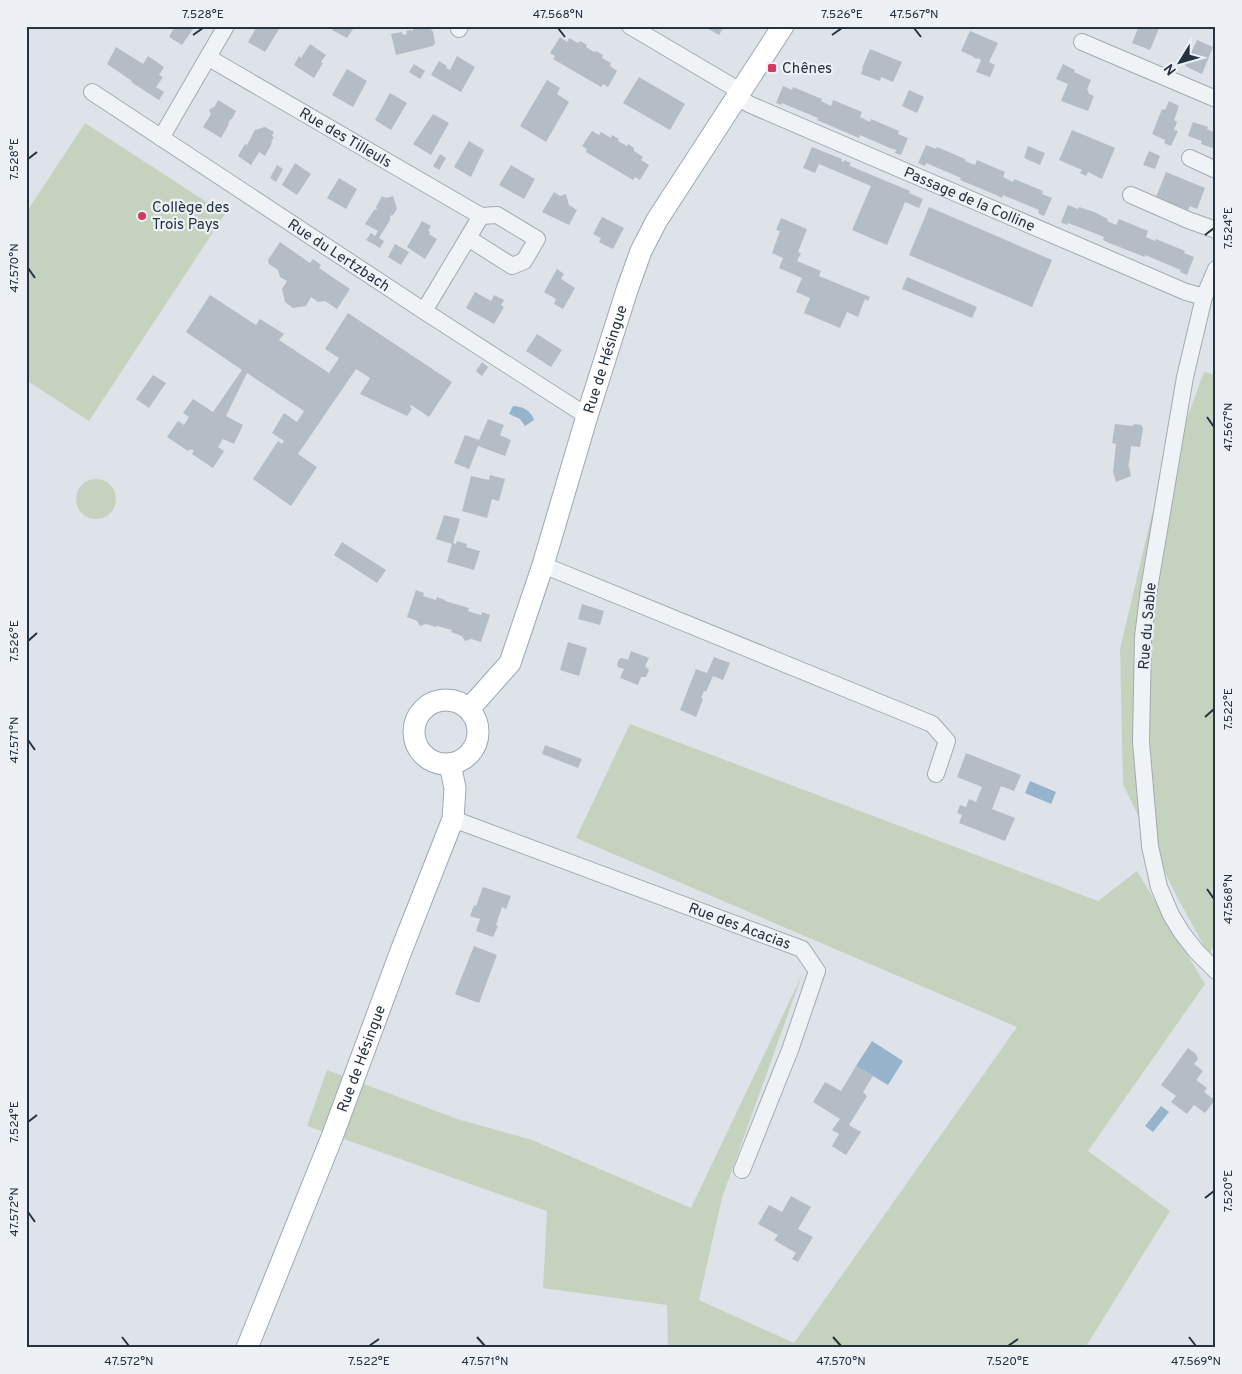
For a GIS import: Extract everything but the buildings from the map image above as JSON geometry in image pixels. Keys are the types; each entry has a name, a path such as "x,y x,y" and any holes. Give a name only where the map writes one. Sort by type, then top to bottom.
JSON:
{"main road":[{"name":"Rue de Hésingue","path":"469,709 510,663 543,565 626,290 641,252 657,220 783,26"},
{"path":"445,700 458,702 469,709 475,718 478,728 478,738 468,756 450,764 439,764 420,752 415,742 414,730 419,714 432,703 445,700"},
{"name":"Rue de Hésingue","path":"247,1348 332,1137 401,951 453,819 455,788 450,764"}],"street":[{"path":"161,138 226,26"},
{"name":"Passage de la Colline","path":"630,26 760,109 1186,292 1204,297"},
{"path":"1082,42 1216,99"},
{"name":"Rue des Tilleuls","path":"209,58 481,216 496,214 537,239 524,261 512,266 468,238"},
{"name":"Rue du Lertzbach","path":"92,92 587,416"},
{"path":"1190,158 1216,170"},
{"path":"1131,195 1216,230"},
{"path":"424,311 481,216"},
{"name":"Rue du Sable","path":"1216,269 1204,297 1185,377 1149,589 1143,637 1141,742 1150,846 1159,887 1171,915 1182,933 1216,971"},
{"path":"543,565 932,724 947,740 936,774"},
{"name":"Rue des Acacias","path":"453,819 802,949 817,971 790,1050 742,1170"}],"green space":[{"path":"85,123 225,214 89,421 26,380 26,213"},
{"path":"1204,372 1216,375 1216,942 1209,955 1177,897 1123,784 1120,649 1152,514"},
{"path":"92,479 100,479 107,482 113,488 116,499 113,510 107,516 100,519 92,519 85,516 79,510 76,503 76,495 79,488 85,482"},
{"path":"630,724 1098,901 1137,871 1205,984 1088,1151 1170,1211 1085,1348 668,1348 667,1305 543,1288 547,1211 307,1126 327,1070 457,1119 532,1140 691,1208 802,975 722,1198 699,1300 794,1343 1017,1027 576,838"}],"water":[{"path":"513,406 526,410 534,420 525,426 520,419 509,414"},
{"path":"1030,781 1056,792 1051,804 1025,793"},
{"path":"872,1041 903,1061 888,1085 856,1066"},
{"path":"1161,1106 1169,1112 1153,1132 1145,1126"}],"place":[{"name":"Chênes","path":"772,68"},
{"name":"Collège des Trois Pays","path":"142,216"}]}
